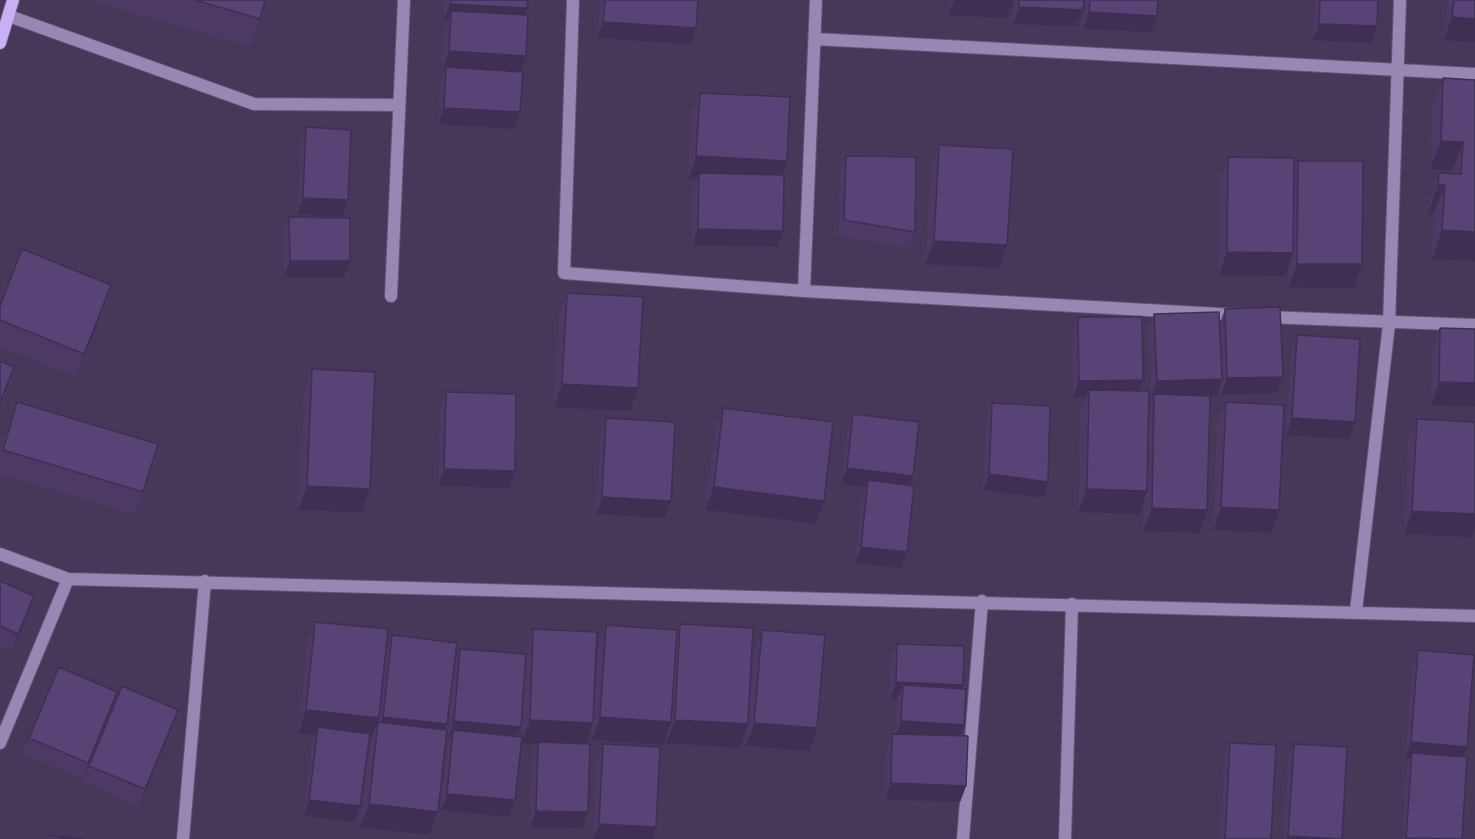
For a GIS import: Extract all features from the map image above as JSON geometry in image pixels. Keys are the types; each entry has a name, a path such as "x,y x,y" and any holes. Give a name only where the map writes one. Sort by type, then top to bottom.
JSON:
{"main road":[{"path":"0,43 13,0"}],"street":[{"path":"391,296 404,0"},
{"path":"573,0 564,273 804,291 1389,324 1475,325"},
{"path":"804,291 816,0"},
{"path":"1356,611 1389,324 1400,0"},
{"path":"9,16 254,104 399,105"},
{"path":"815,39 1475,74"},
{"path":"0,554 68,579 982,601 1475,616"},
{"path":"0,743 68,579"},
{"path":"183,839 205,581"},
{"path":"963,839 982,601"},
{"path":"1065,839 1072,604"}],"building":[{"path":"195,0 265,0 260,19"},
{"path":"451,0 528,0 527,8 450,4"},
{"path":"605,0 698,0 696,28 603,22"},
{"path":"973,0 1013,0 1013,2"},
{"path":"1019,0 1084,0 1083,10 1019,7"},
{"path":"1090,0 1158,0 1157,16 1089,12"},
{"path":"1320,0 1378,0 1377,26 1319,24"},
{"path":"1454,0 1475,0 1475,19 1452,17"},
{"path":"451,11 528,15 526,56 449,51"},
{"path":"446,67 523,72 520,112 444,108"},
{"path":"1443,78 1475,80 1475,232 1442,230 1445,185 1438,185 1439,173 1461,174 1463,142 1441,141"},
{"path":"700,93 790,97 787,161 696,156"},
{"path":"306,127 351,130 348,200 303,198"},
{"path":"939,145 1013,149 1007,245 934,241"},
{"path":"846,156 916,157 915,232 844,220"},
{"path":"1228,157 1294,158 1293,253 1227,252"},
{"path":"1298,161 1363,161 1362,264 1297,264"},
{"path":"699,173 784,175 783,231 698,229"},
{"path":"289,217 350,218 350,261 290,261"},
{"path":"22,249 111,285 84,354 0,320 0,306"},
{"path":"567,293 643,297 638,388 562,384"},
{"path":"1280,307 1283,377 1227,378 1225,309"},
{"path":"1219,312 1222,379 1157,381 1154,314"},
{"path":"1078,317 1142,317 1143,380 1079,381"},
{"path":"1440,328 1475,329 1475,383 1439,382"},
{"path":"1297,335 1360,339 1355,422 1292,418"},
{"path":"0,361 14,367 0,403"},
{"path":"312,369 375,372 370,489 307,486"},
{"path":"1089,390 1149,391 1147,491 1087,489"},
{"path":"446,392 516,394 515,471 444,469"},
{"path":"1154,394 1210,396 1207,510 1152,508"},
{"path":"17,402 158,444 143,492 3,450"},
{"path":"1226,402 1284,405 1279,510 1221,507"},
{"path":"992,403 1050,406 1048,482 989,474"},
{"path":"723,408 833,422 824,501 714,487"},
{"path":"853,414 919,422 913,476 847,468"},
{"path":"606,418 675,422 671,501 602,497"},
{"path":"1417,419 1475,422 1475,514 1412,511"},
{"path":"868,480 914,486 907,552 861,547"},
{"path":"0,581 34,596 18,634 0,626"},
{"path":"315,622 388,629 379,718 306,710"},
{"path":"680,624 753,628 748,724 675,720"},
{"path":"606,625 677,630 671,722 600,717"},
{"path":"533,629 597,632 593,723 530,720"},
{"path":"762,630 825,635 817,728 754,723"},
{"path":"392,635 457,643 447,724 383,717"},
{"path":"897,644 964,646 963,685 896,682"},
{"path":"460,649 526,654 521,727 454,721"},
{"path":"1418,650 1474,655 1467,747 1411,742"},
{"path":"59,667 117,692 88,763 29,738"},
{"path":"903,685 966,689 964,725 901,721"},
{"path":"122,686 178,710 145,789 89,766"},
{"path":"378,722 447,730 438,812 369,804"},
{"path":"318,727 370,734 360,806 309,800"},
{"path":"453,730 522,737 515,800 447,794"},
{"path":"892,734 968,736 966,786 891,783"},
{"path":"538,742 590,744 588,812 536,811"},
{"path":"1230,743 1276,745 1271,839 1225,839"},
{"path":"603,744 660,747 656,827 599,824"},
{"path":"1294,744 1347,747 1342,839 1288,836"},
{"path":"1412,753 1467,757 1462,839 1406,838"},
{"path":"48,836 84,839 48,839"}]}
